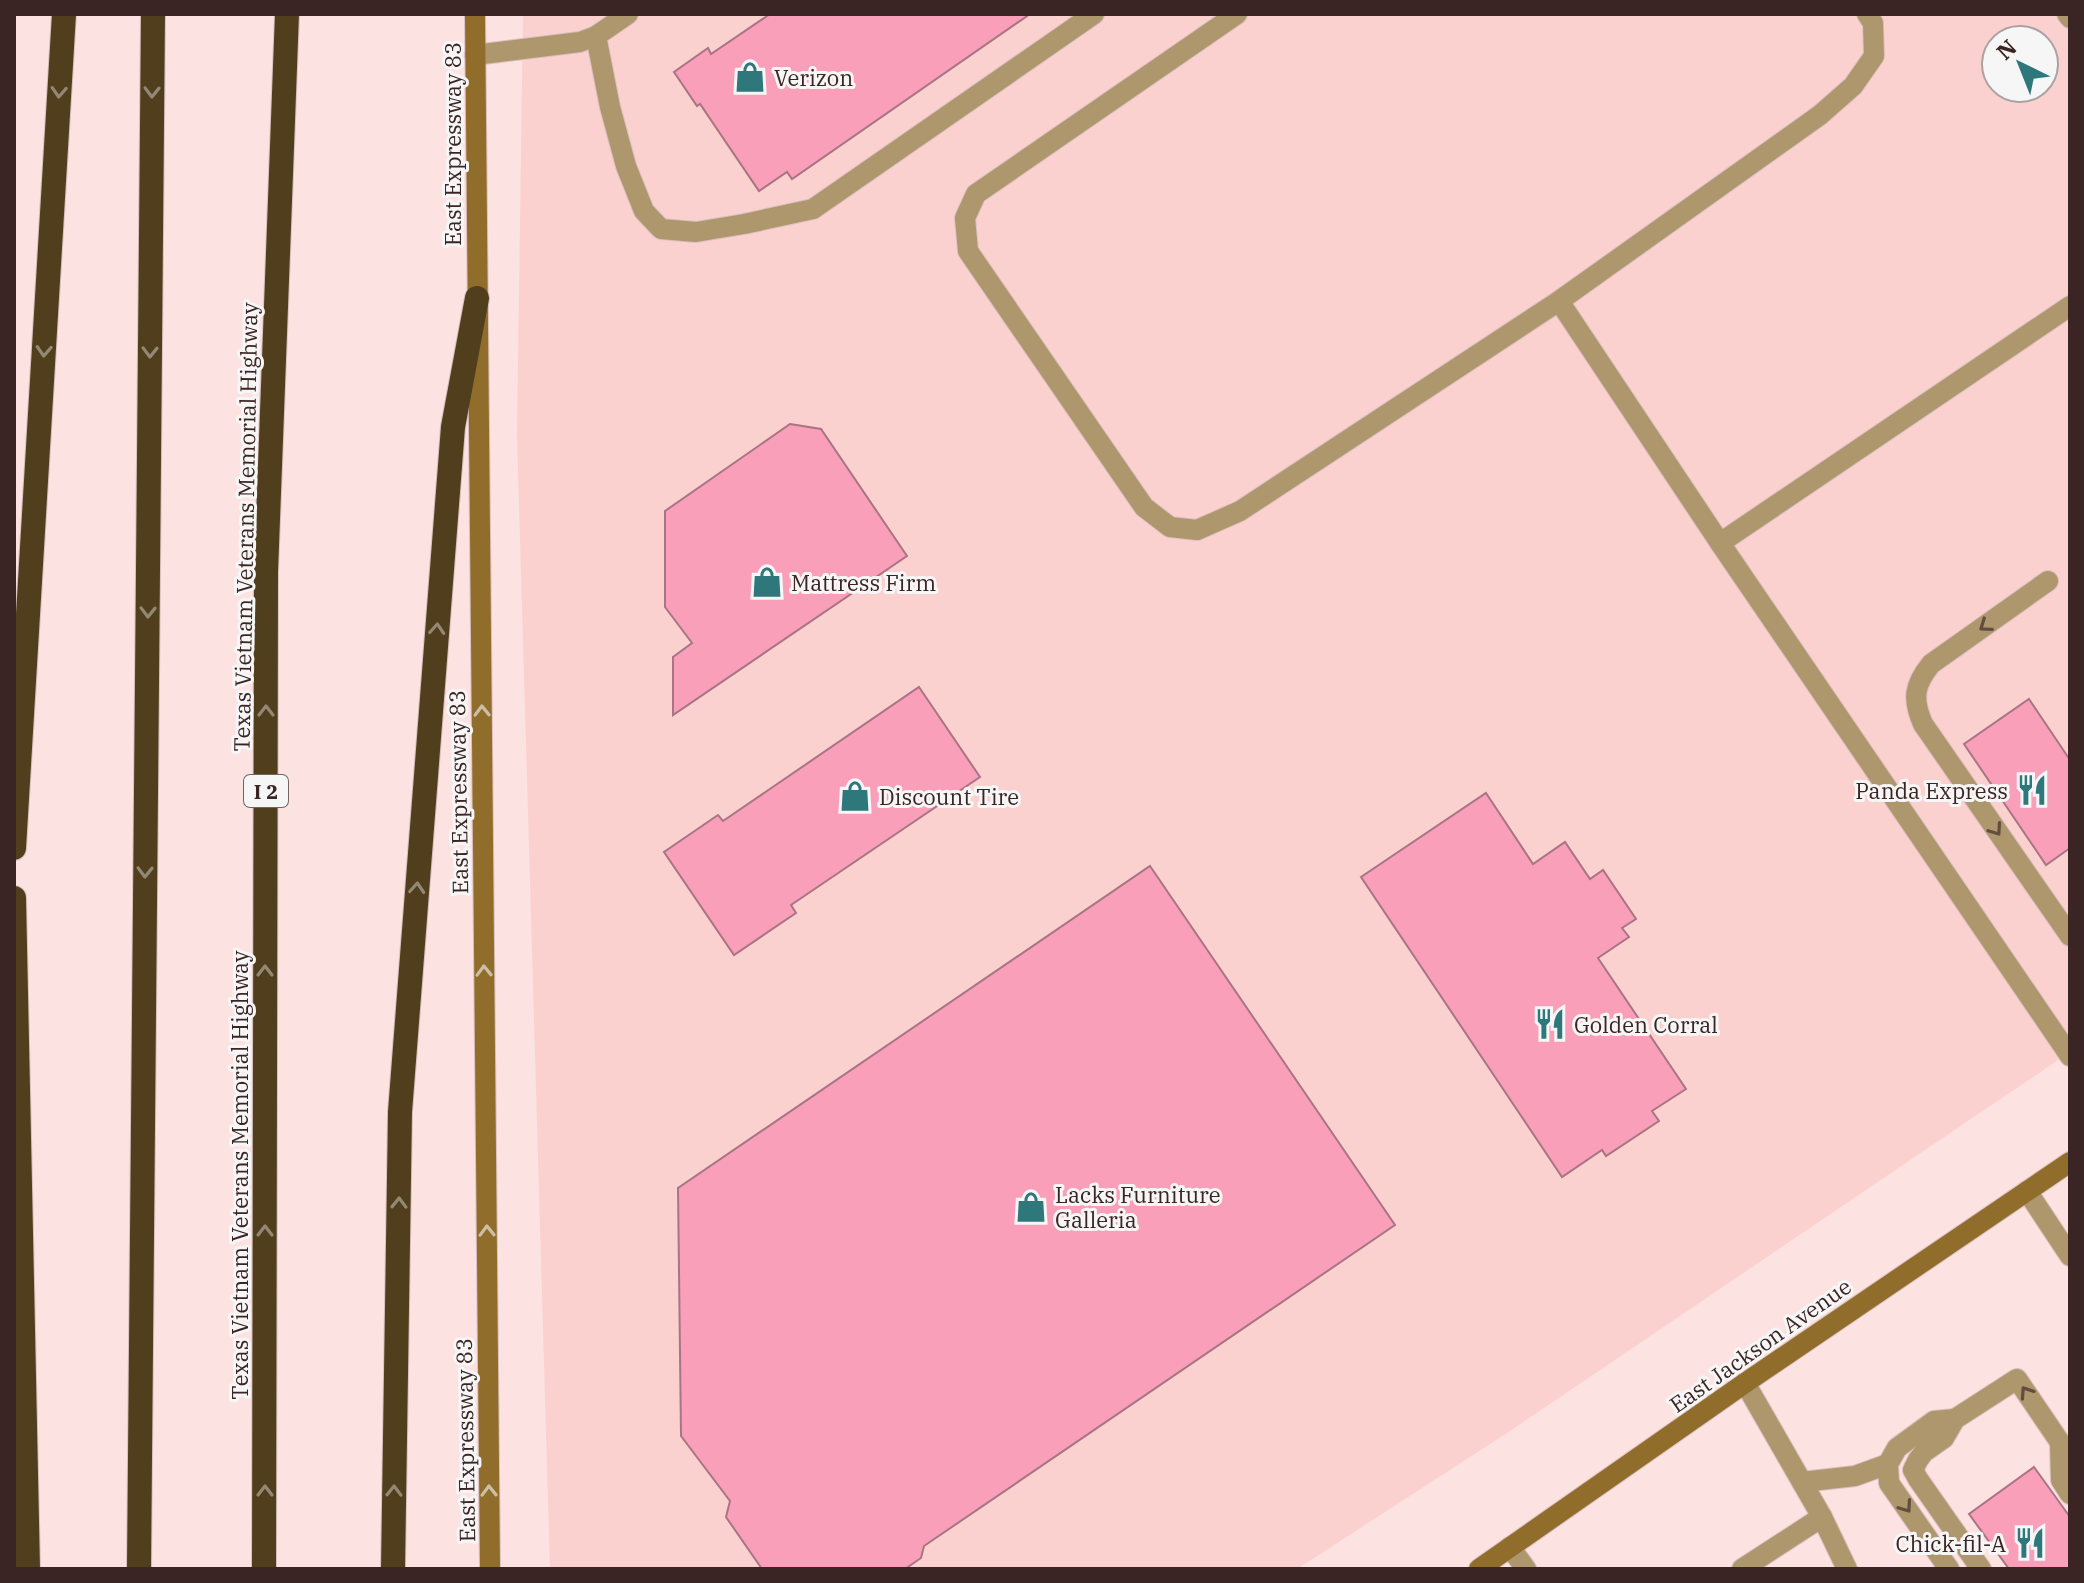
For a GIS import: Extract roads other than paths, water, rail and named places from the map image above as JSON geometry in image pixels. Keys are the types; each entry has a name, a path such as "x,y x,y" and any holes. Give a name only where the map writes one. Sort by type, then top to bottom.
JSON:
{"highway":[{"path":"14,848 64,14"},
{"path":"139,1569 153,14"},
{"name":"Texas Vietnam Veterans Memorial Highway","path":"264,1569 266,572 287,14"},
{"path":"393,1569 400,1112 453,427 477,298"},
{"path":"14,898 28,1569"}],"main road":[{"name":"East Expressway 83","path":"475,14 490,1569"},
{"name":"East Jackson Avenue","path":"1479,1569 2070,1162"}],"lane":[{"path":"475,55 580,42 596,36 628,14"},
{"path":"596,36 626,166 644,211 661,229 696,232 813,209 1094,14"},
{"path":"1237,14 976,194 965,218 968,251 1144,507 1170,527 1197,530 1240,511 1559,301 1820,115 1853,86 1874,56 1873,23 1867,14"},
{"path":"1559,301 2070,1056"},
{"path":"1720,543 2070,306"},
{"path":"2048,581 1931,664 1921,677 1915,693 1923,724 2070,936"},
{"path":"2027,1191 2070,1256"},
{"path":"1981,1569 1913,1470 1924,1452 1944,1438 1955,1419 2017,1379 2067,1445 2061,1480 2070,1494"},
{"path":"1745,1383 1822,1517 1847,1569"},
{"path":"1949,1569 1889,1483 1888,1464 1897,1448 1934,1421 1955,1419"},
{"path":"1802,1482 1855,1476 1888,1464"},
{"path":"1742,1569 1822,1517"},
{"path":"1510,1547 1526,1569"}],"place":[{"name":"Verizon","path":"750,77"},
{"name":"Mattress Firm","path":"767,582"},
{"name":"Panda Express","path":"2032,790"},
{"name":"Discount Tire","path":"855,796"},
{"name":"Golden Corral","path":"1550,1024"},
{"name":"Lacks Furniture Galleria","path":"1031,1207"},
{"name":"Chick-fil-A","path":"2030,1543"}]}
